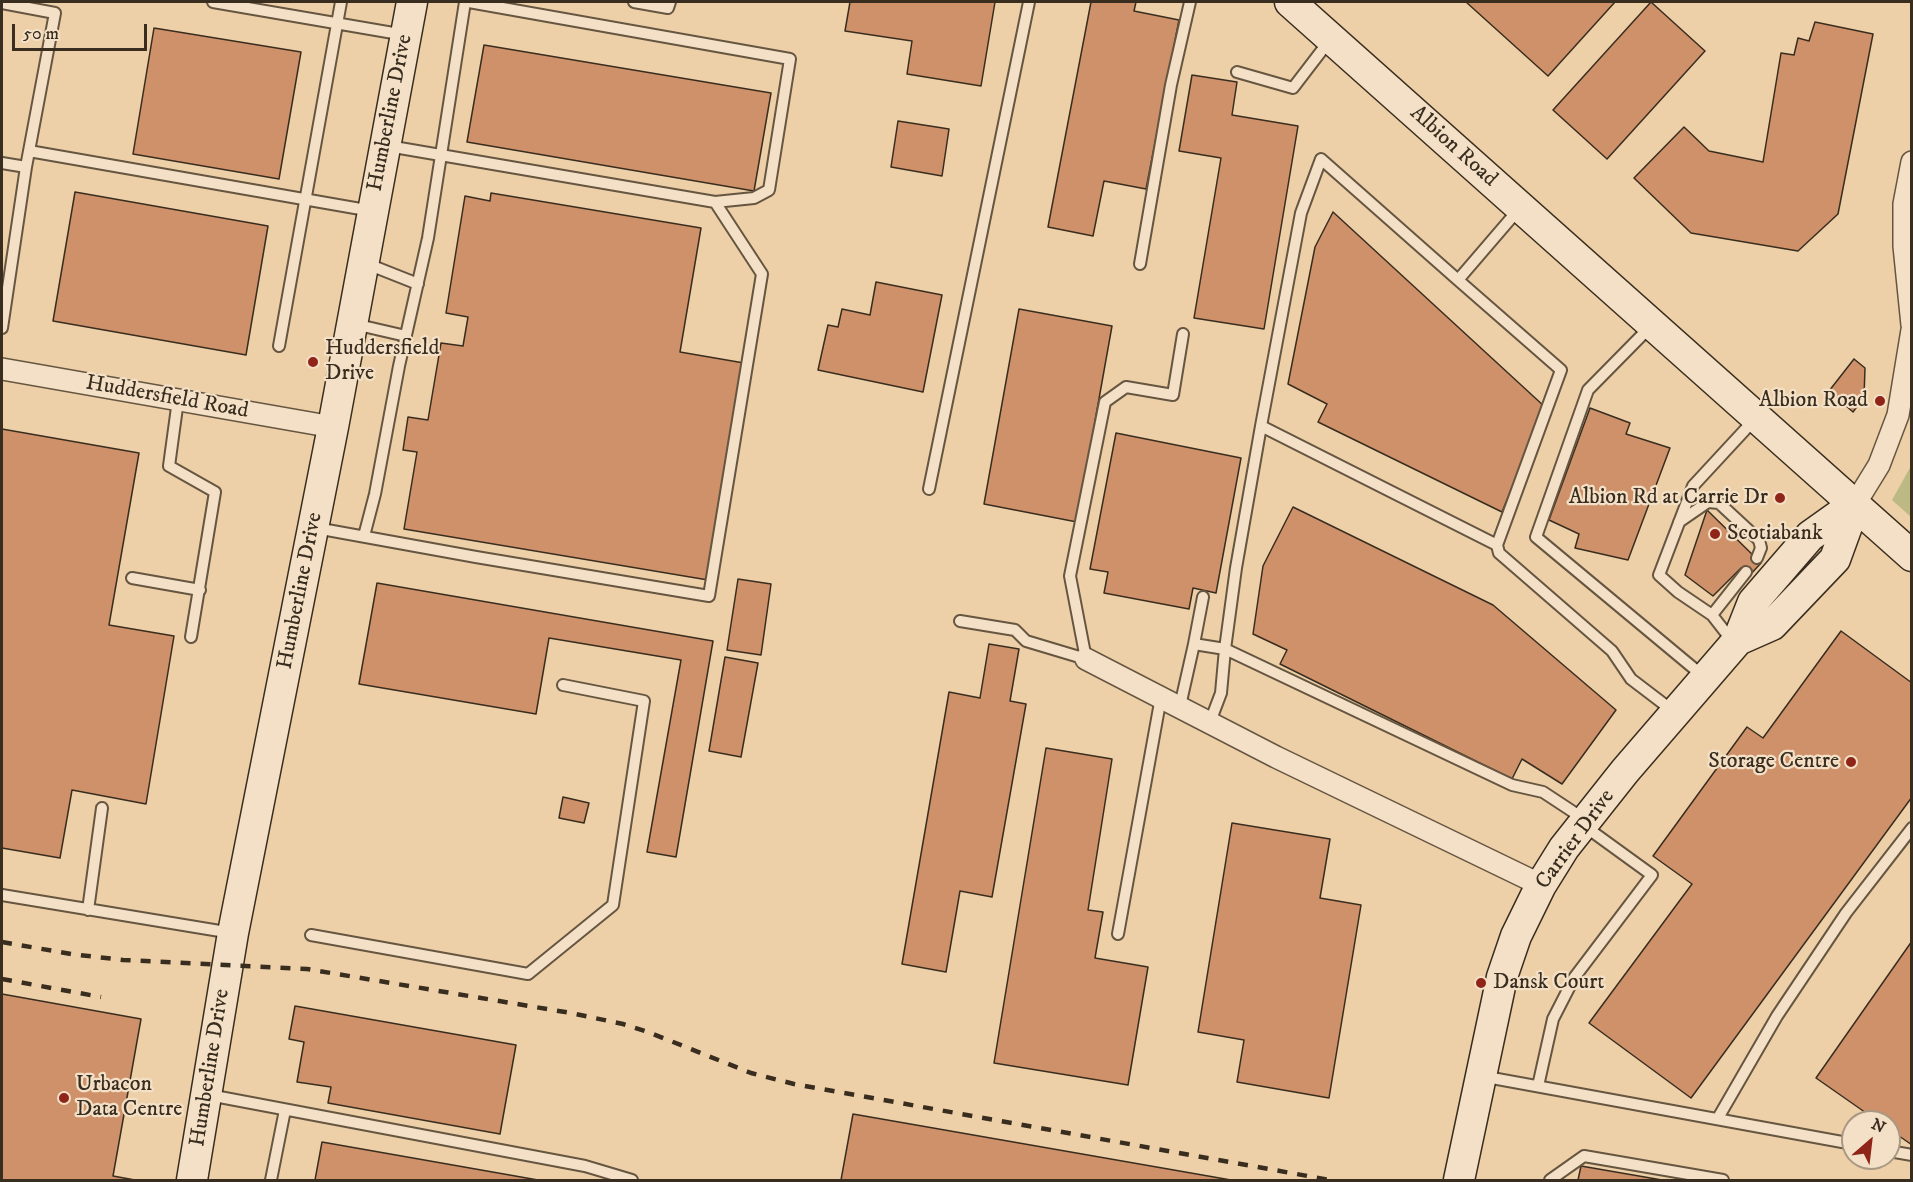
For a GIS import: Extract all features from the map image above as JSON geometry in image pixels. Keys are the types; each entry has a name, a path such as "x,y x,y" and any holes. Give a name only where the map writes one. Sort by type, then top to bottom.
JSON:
{"street":[{"name":"Humberline Drive","path":"192,1180 233,933 333,427 412,2"},
{"name":"Albion Road","path":"1290,2 1911,556"},
{"path":"1911,162 1904,204 1911,325"},
{"name":"Carrier Drive","path":"1459,1180 1502,977 1516,936 1541,885 1564,848 1625,771 1736,642 1772,625 1835,559 1855,504 1879,465 1898,415 1911,330"},
{"name":"Huddersfield Road","path":"2,369 333,427"},
{"path":"1086,659 1276,757 1541,885"}],"lane":[{"path":"2,328 26,167 57,2"},
{"path":"213,2 405,35"},
{"path":"279,346 341,2"},
{"path":"364,537 428,238 442,155 467,2 790,59 769,190 753,198 715,202 442,155 385,145"},
{"path":"634,2 669,8 670,2"},
{"path":"929,489 1029,2"},
{"path":"1140,264 1171,85 1190,2"},
{"path":"2,3 55,13"},
{"path":"1237,72 1293,88 1331,38"},
{"path":"29,152 373,211"},
{"path":"1210,722 1221,693 1236,568 1301,213 1321,159 1561,370 1497,545 1499,553 1612,651 1631,679 1676,713"},
{"path":"2,163 26,167"},
{"path":"313,527 709,596 762,274 715,202"},
{"path":"1458,280 1521,207"},
{"path":"363,262 418,284"},
{"path":"352,324 406,336"},
{"path":"1653,324 1588,390 1536,537 1706,678"},
{"path":"960,621 1015,630 1026,641 1086,659 1070,576 1105,402 1126,387 1173,395 1183,334"},
{"path":"178,400 169,466 215,492 191,637"},
{"path":"1736,642 1712,615 1678,592 1659,575 1693,486 1757,417"},
{"path":"1261,426 1497,545"},
{"path":"1678,523 1708,502 1719,503 1759,540 1761,548 1757,558"},
{"path":"1712,615 1746,572"},
{"path":"132,578 200,590"},
{"path":"1118,934 1170,702 1194,645 1203,597"},
{"path":"1194,645 1225,649 1512,784 1543,792 1652,875 1574,978 1553,1019 1538,1086"},
{"path":"311,935 528,974 613,905 644,701 563,685"},
{"path":"87,910 102,808"},
{"path":"1718,1118 1777,1016 1846,913 1911,828"},
{"path":"2,895 233,933"},
{"path":"1480,1076 1841,1142"},
{"path":"206,1095 585,1166 632,1180"},
{"path":"271,1180 285,1110"},
{"path":"1550,1180 1584,1156 1723,1180"}],"shaded area":[{"path":"1911,466 1911,517 1892,500"}],"building":[{"path":"850,2 995,2 981,86 907,74 912,41 845,31"},
{"path":"1091,2 1136,2 1134,11 1179,20 1146,189 1104,181 1093,236 1048,227"},
{"path":"1466,2 1615,2 1548,76"},
{"path":"1651,2 1705,51 1607,159 1553,110"},
{"path":"1815,22 1873,34 1838,214 1798,251 1691,233 1634,178 1684,127 1709,151 1763,162 1781,53 1794,55 1798,38 1809,41"},
{"path":"154,28 301,52 279,179 133,154"},
{"path":"484,45 771,93 754,191 467,142"},
{"path":"1192,75 1237,82 1232,115 1298,126 1264,329 1194,318 1221,158 1179,151"},
{"path":"898,121 949,129 942,176 891,167"},
{"path":"75,192 268,226 246,355 53,321"},
{"path":"491,193 701,228 680,352 744,363 708,580 404,529 417,452 403,450 408,417 428,420 441,343 463,346 468,317 446,313 465,196 490,201"},
{"path":"1333,212 1545,407 1502,512 1318,422 1327,404 1288,384 1315,247"},
{"path":"876,282 942,295 923,392 818,370 828,325 838,327 842,309 870,315"},
{"path":"1019,309 1112,326 1077,522 984,504"},
{"path":"1854,359 1865,368 1864,397 1853,412 1829,391"},
{"path":"1590,408 1630,423 1626,434 1670,448 1628,560 1575,548 1579,534 1549,520"},
{"path":"2,429 139,453 109,625 174,636 146,804 72,790 60,858 2,848"},
{"path":"1116,433 1241,458 1216,593 1193,588 1189,609 1104,593 1108,572 1090,569"},
{"path":"1293,507 1493,605 1616,710 1562,784 1522,759 1512,779 1280,664 1287,650 1253,634 1263,566"},
{"name":"Scotiabank","path":"1707,510 1761,563 1750,575 1741,568 1713,596 1685,575"},
{"path":"738,579 771,584 761,655 727,650"},
{"path":"377,583 713,641 676,857 647,852 681,660 549,638 536,714 359,684"},
{"path":"1841,631 1912,683 1912,797 1691,1098 1589,1023 1692,884 1653,856 1747,727 1763,738"},
{"path":"989,644 1019,649 1010,701 1026,704 992,897 960,891 946,972 902,964 949,692 980,698"},
{"path":"725,657 758,663 741,757 709,751"},
{"path":"1046,748 1112,759 1088,910 1103,912 1095,958 1148,967 1128,1085 994,1063"},
{"path":"563,797 589,803 584,823 559,818"},
{"path":"1232,823 1330,839 1320,898 1361,905 1329,1098 1237,1082 1244,1040 1198,1032"},
{"path":"1912,941 1912,1145 1901,1137 1901,1110 1862,1110 1816,1078"},
{"name":"Urbacon Data Centre","path":"2,994 141,1019 113,1176 135,1180 2,1180"},
{"path":"295,1006 516,1045 500,1134 328,1103 331,1087 297,1082 304,1042 289,1039"},
{"path":"853,1114 1231,1180 841,1180"},
{"path":"322,1142 538,1180 315,1180"},
{"path":"1581,1166 1662,1180 1578,1180"}],"railway":[{"path":"2,942 123,960 307,969 571,1013 623,1024 751,1073 794,1084 1330,1180"},
{"path":"2,979 101,997"}],"place":[{"name":"Huddersfield Drive","path":"313,362"},
{"name":"Albion Road","path":"1880,401"},
{"name":"Albion Rd at Carrie Dr","path":"1780,498"},
{"name":"Scotiabank","path":"1715,534"},
{"name":"Storage Centre","path":"1851,762"},
{"name":"Dansk Court","path":"1481,983"},
{"name":"Urbacon Data Centre","path":"64,1098"}]}
